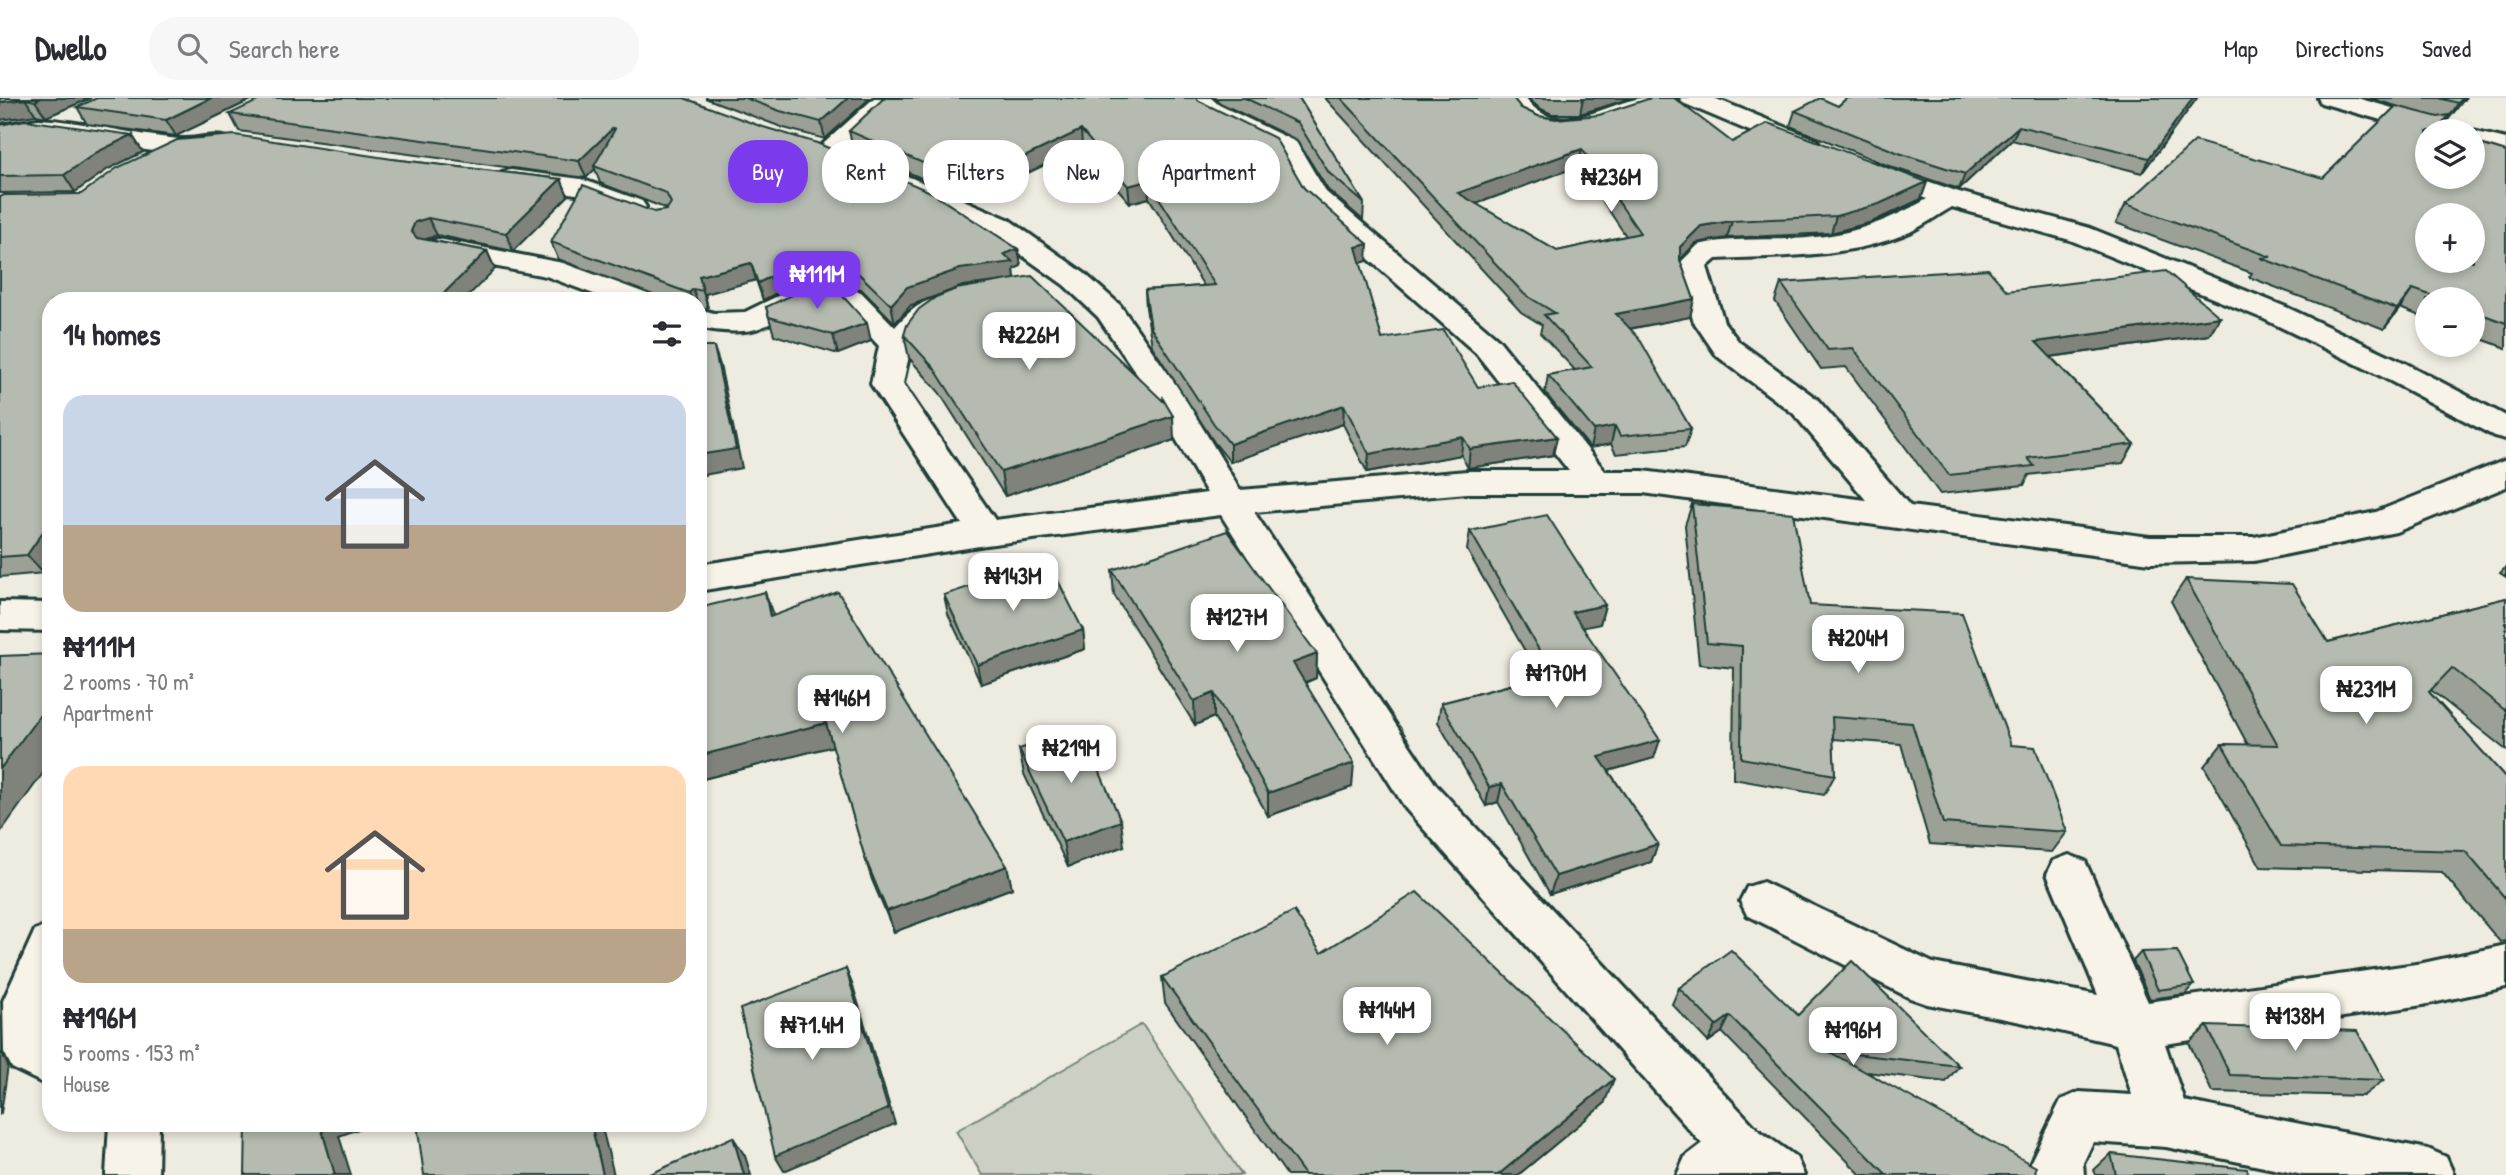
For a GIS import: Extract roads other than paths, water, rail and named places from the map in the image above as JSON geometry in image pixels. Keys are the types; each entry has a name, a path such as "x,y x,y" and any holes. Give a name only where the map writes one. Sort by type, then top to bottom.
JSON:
{"street":[{"path":"888,98 814,146 998,225 1080,284 1109,311 1165,392 1230,502 1421,797 1740,1166"},
{"path":"1196,98 1210,110 1287,148 1315,197 1487,346 1596,482"},
{"path":"1512,98 1530,120 1546,125 1570,127 1662,98"},
{"path":"1692,98 1950,198 2080,234 2275,313 2390,368 2506,429"},
{"path":"2330,98 2415,122"},
{"path":"49,128 95,108"},
{"path":"0,133 36,126 179,147"},
{"path":"142,165 179,147 236,133"},
{"path":"2485,142 2506,147"},
{"path":"484,175 581,187 650,215"},
{"path":"1899,516 1805,406 1728,349 1709,322 1693,277 1692,265 1708,251 1817,246 1869,236 1900,226 1950,198"},
{"path":"436,247 553,269 616,292"},
{"path":"1040,288 1080,284"},
{"path":"707,320 751,321 794,299 824,294 850,298 895,345"},
{"path":"974,295 923,313 895,345 887,384 986,533"},
{"path":"707,577 986,533 1230,502 1467,482 1643,482 2150,550 2254,549 2383,523 2501,480"},
{"path":"0,616 42,617"},
{"path":"2068,874 2135,1026 2166,1122"},
{"path":"1763,901 1927,983 2021,1000 2135,1026 2423,984 2506,966"},
{"path":"42,965 27,1001 29,1052 42,1059"},
{"path":"2057,1175 2057,1161 2079,1117 2166,1122 2428,1175"},
{"path":"132,1175 134,1132"}]}
